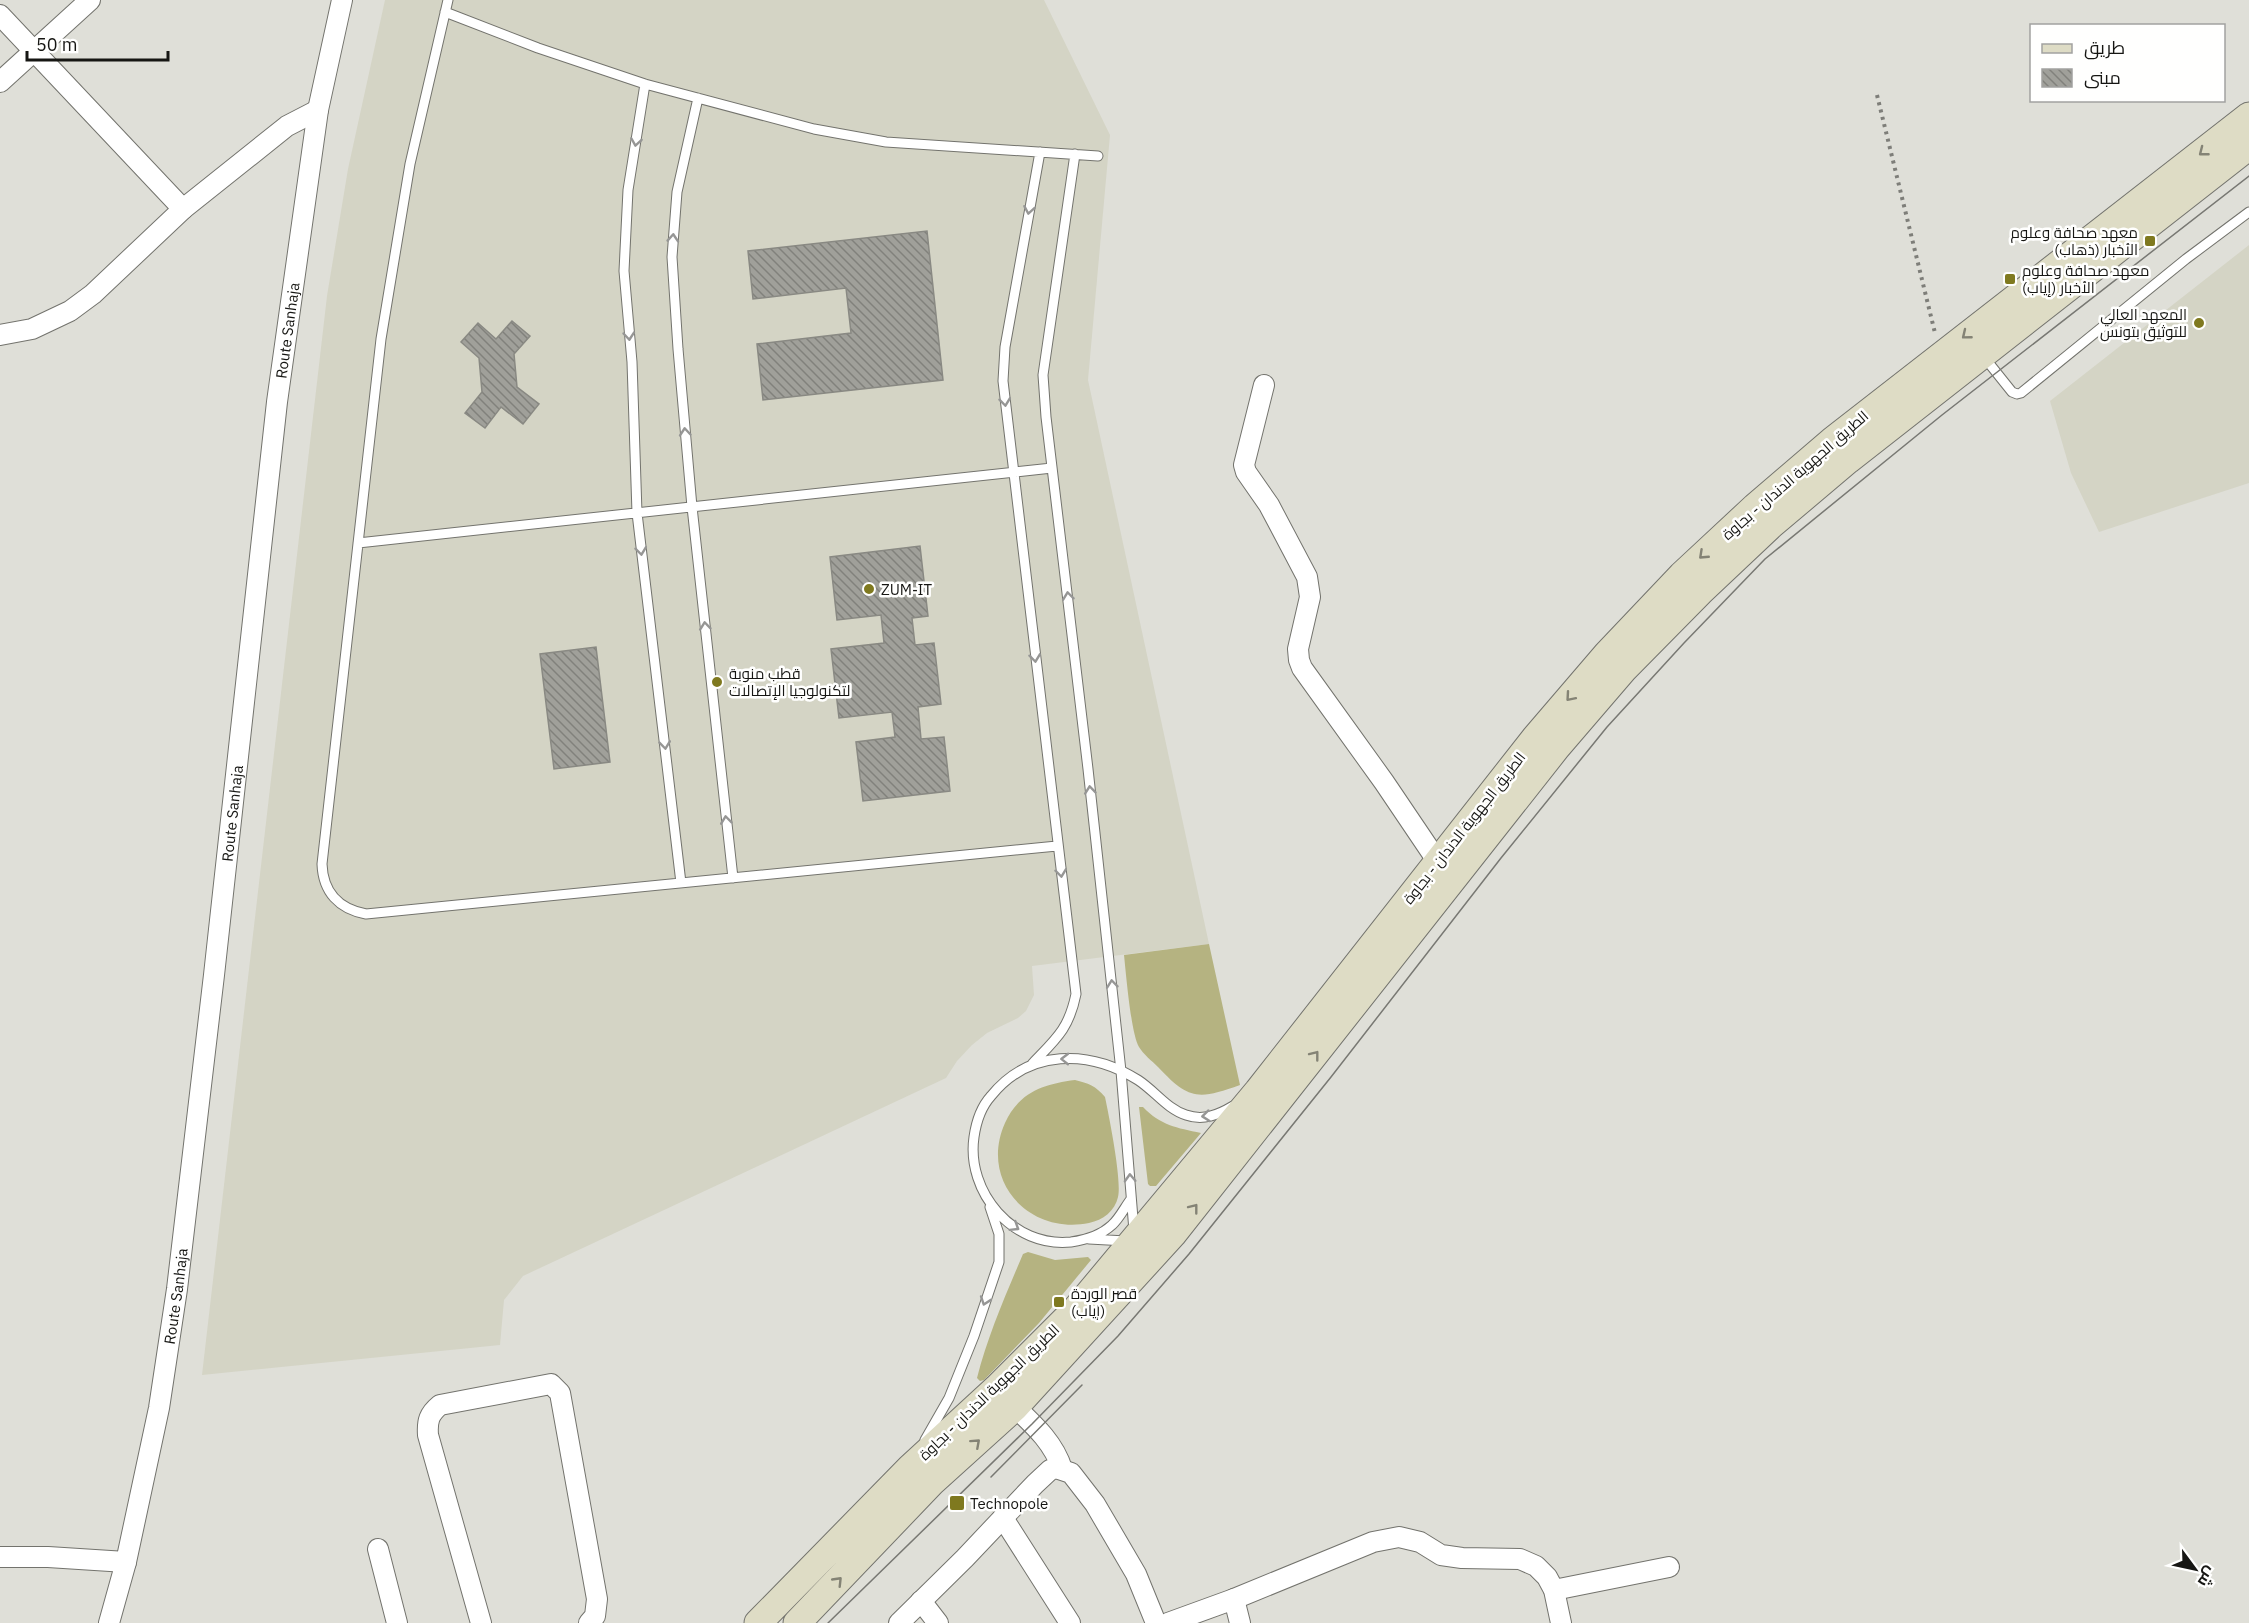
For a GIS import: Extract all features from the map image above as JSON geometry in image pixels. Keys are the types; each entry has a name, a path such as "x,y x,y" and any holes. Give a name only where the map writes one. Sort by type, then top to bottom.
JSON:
{"main road":[{"name":"الطريق الجهوية الدندان - بجاوة","path":"797,1623 932,1482 1015,1407 1118,1296 1145,1247 1258,1091 1542,730 1607,654 1682,575 1755,507 1832,441 2249,116"},
{"name":"الطريق الجهوية الدندان - بجاوة","path":"764,1619 910,1468 997,1388 1077,1308 1145,1247 1557,747 1624,669 1700,592 1771,525 1848,460 1984,356 2249,146"},
{"path":"1990,316 2005,339"},
{"path":"997,1388 1015,1407"}],"street":[{"path":"0,82 90,0"},
{"name":"Route Sanhaja","path":"109,1623 126,1562 159,1408 177,1289 277,402 318,110 342,0"},
{"path":"0,15 183,209"},
{"path":"0,335 32,329 70,311 93,294 183,209 288,126 318,110"},
{"path":"1264,385 1244,465 1246,472 1269,505 1307,577 1310,597 1298,649 1299,660 1302,668 1438,862"},
{"path":"481,1623 428,1435 427,1422 433,1411 440,1405 551,1384 560,1393 597,1599 595,1616 589,1623"},
{"path":"1015,1407 1039,1430 1058,1455 1062,1469"},
{"path":"898,1623 1050,1470 1062,1469 1071,1473 1079,1481 1095,1504 1136,1574 1156,1623"},
{"path":"1003,1518 1070,1623"},
{"path":"1168,1623 1234,1599 1373,1542 1399,1537 1420,1542 1441,1556 1520,1558 1536,1566 1547,1577 1554,1590 1561,1623"},
{"path":"378,1549 397,1623"},
{"path":"0,1557 48,1557 126,1562"},
{"path":"1554,1590 1669,1567"},
{"path":"1234,1599 1240,1623"},
{"path":"921,1601 938,1623"}],"lane":[{"path":"448,0 410,165 381,339 322,864 325,884 336,900 346,908 366,914 1057,846"},
{"path":"445,12 538,48 645,84 814,129 886,142 1098,156"},
{"path":"645,84 628,190 624,271 632,362 637,513 681,883"},
{"path":"698,98 677,192 672,257 692,507 733,878"},
{"path":"1032,1064 1060,1035 1072,1016 1076,994 1003,381 1005,347 1040,152"},
{"path":"1076,154 1043,375 1121,1071 1131,1199 1145,1247 1118,1296"},
{"path":"1984,356 2012,392 2021,393 2186,259 2249,212"},
{"path":"358,543 1052,468"},
{"path":"910,1468 949,1398 974,1336 999,1262 999,1234 989,1204 977,1179 972,1151 976,1123 989,1098 1001,1084 1008,1077 1032,1064 1059,1058 1087,1060 1121,1071 1138,1080 1173,1110 1187,1116 1202,1118 1218,1115 1258,1091"},
{"path":"1089,1239 1113,1225 1131,1199"},
{"path":"989,1204 1009,1224 1034,1238 1062,1243 1089,1239 1145,1247"}],"path":[{"path":"1877,95 1940,356"}],"shaded area":[{"name":"قطب منوبة لتكنولوجيا الإتصالات","path":"385,0 1044,0 1110,135 1088,380 1209,944 1032,966 1034,995 1026,1011 1018,1018 987,1033 972,1045 957,1061 946,1078 523,1276 504,1300 500,1345 202,1375 327,296 348,169"},
{"name":"المعهد العالي للتوثيق بتونس","path":"2249,245 2249,483 2099,532 2071,473 2050,401"},
{"path":"1209,944 1240,1085 1204,1095 1186,1091 1178,1086 1139,1047 1131,1017 1124,955"},
{"path":"1075,1080 1092,1086 1105,1097 1119,1189 1114,1207 1104,1217 1089,1223 1067,1225 1047,1221 1029,1212 1015,1199 1004,1183 999,1165 999,1144 1011,1112 1025,1097 1043,1087"},
{"path":"1139,1107 1143,1107 1169,1125 1201,1133 1156,1186 1148,1184"},
{"path":"1028,1252 1055,1260 1088,1257 1091,1260 1039,1323 984,1380 980,1381 977,1378 992,1330 1023,1254"}],"building":[{"path":"927,231 943,380 763,400 757,344 851,333 846,288 753,299 748,251"},
{"path":"512,321 530,336 514,354 517,387 539,404 523,424 501,407 485,428 465,413 482,392 479,358 461,342 478,323 496,339"},
{"path":"920,546 928,616 912,618 915,645 934,643 941,704 918,707 921,739 944,737 950,791 863,801 856,742 895,737 892,712 839,718 831,649 884,643 881,615 837,620 830,557"},
{"path":"596,647 610,762 554,769 540,654"}],"tram line":[{"path":"828,1623 1032,1424 1118,1336 1189,1254 1607,727 1765,559 1942,415 2249,176"},
{"path":"991,1477 1082,1385"}],"place":[{"name":"معهد صحافة وعلوم الأخبار (ذهاب)","path":"2150,241"},
{"name":"معهد صحافة وعلوم الأخبار (إياب)","path":"2010,279"},
{"name":"المعهد العالي للتوثيق بتونس","path":"2199,323"},
{"name":"ZUM-IT","path":"869,589"},
{"name":"قطب منوبة لتكنولوجيا الإتصالات","path":"717,682"},
{"name":"قصر الوردة (إياب)","path":"1059,1302"},
{"name":"Technopole","path":"957,1503"}]}
